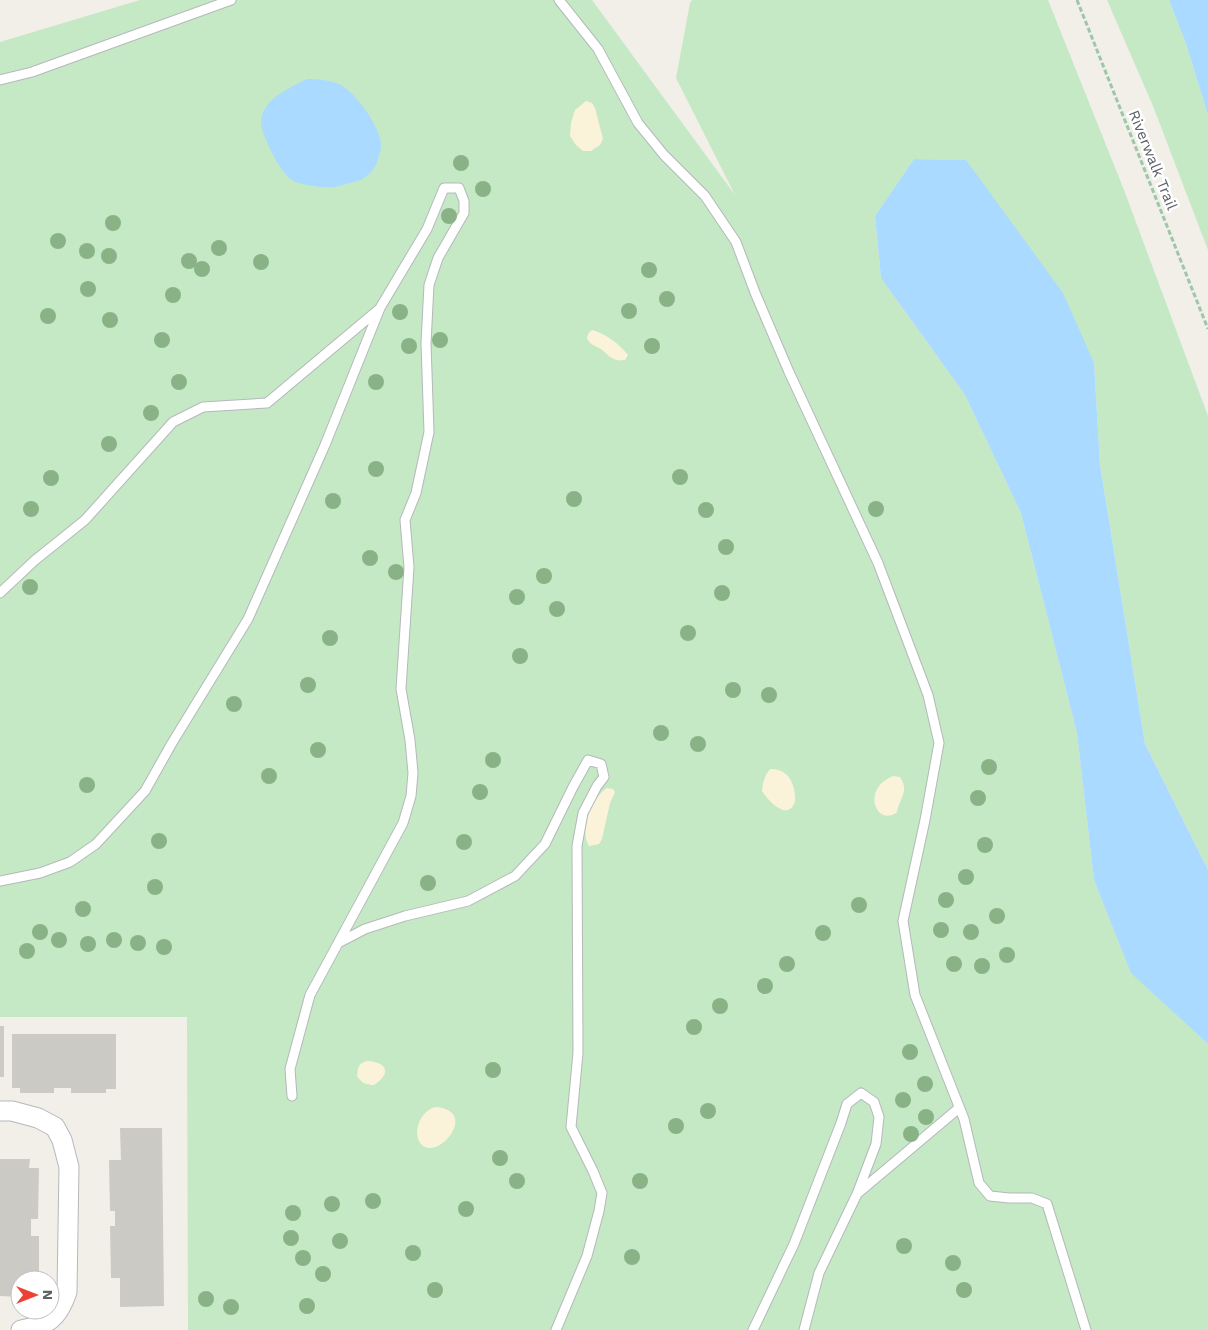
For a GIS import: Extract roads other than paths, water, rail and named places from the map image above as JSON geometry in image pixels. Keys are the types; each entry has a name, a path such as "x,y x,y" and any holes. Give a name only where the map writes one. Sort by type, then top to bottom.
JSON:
{"street":[{"path":"0,1111 12,1111 38,1118 55,1127 62,1140 69,1167 67,1292 62,1306 54,1317 44,1324 20,1330"}],"lane":[{"path":"0,80 32,72 231,0"},
{"path":"559,0 598,49 638,122 664,155 705,196 736,242 789,372 878,563 928,695 938,743 925,820 904,920 915,995 964,1119 979,1183 990,1196 1032,1198 1047,1204 1086,1330"},
{"path":"0,881 40,873 70,862 96,844 145,791 248,619 325,445 380,308 426,229 444,188 459,188 464,201 464,213 438,258 429,284 426,343 429,432 416,493 404,520 409,566 401,689 414,773 411,796 403,823 310,995 290,1069 292,1096"},
{"path":"0,593 34,561 85,520 172,422 203,407 267,404 380,308"},
{"path":"338,943 365,929 405,916 468,901 515,876 545,844 588,760 601,764 604,777 597,786 583,813 576,846 578,1053 571,1127 602,1193 587,1256 556,1330"},
{"path":"753,1330 794,1244 847,1104 862,1093 874,1102 879,1117 876,1144 857,1194 819,1273 804,1330"},
{"path":"857,1194 959,1108"}],"water":[{"path":"1169,0 1208,0 1208,115 1186,44"},
{"path":"307,79 324,80 341,85 353,95 372,120 380,137 381,150 374,168 362,179 333,187 318,187 300,183 287,176 273,154 261,124 264,110 277,95"},
{"path":"914,159 966,160 1063,293 1094,363 1100,465 1145,744 1208,870 1208,1044 1131,973 1094,880 1077,733 1021,513 965,395 881,278 875,216"}]}
